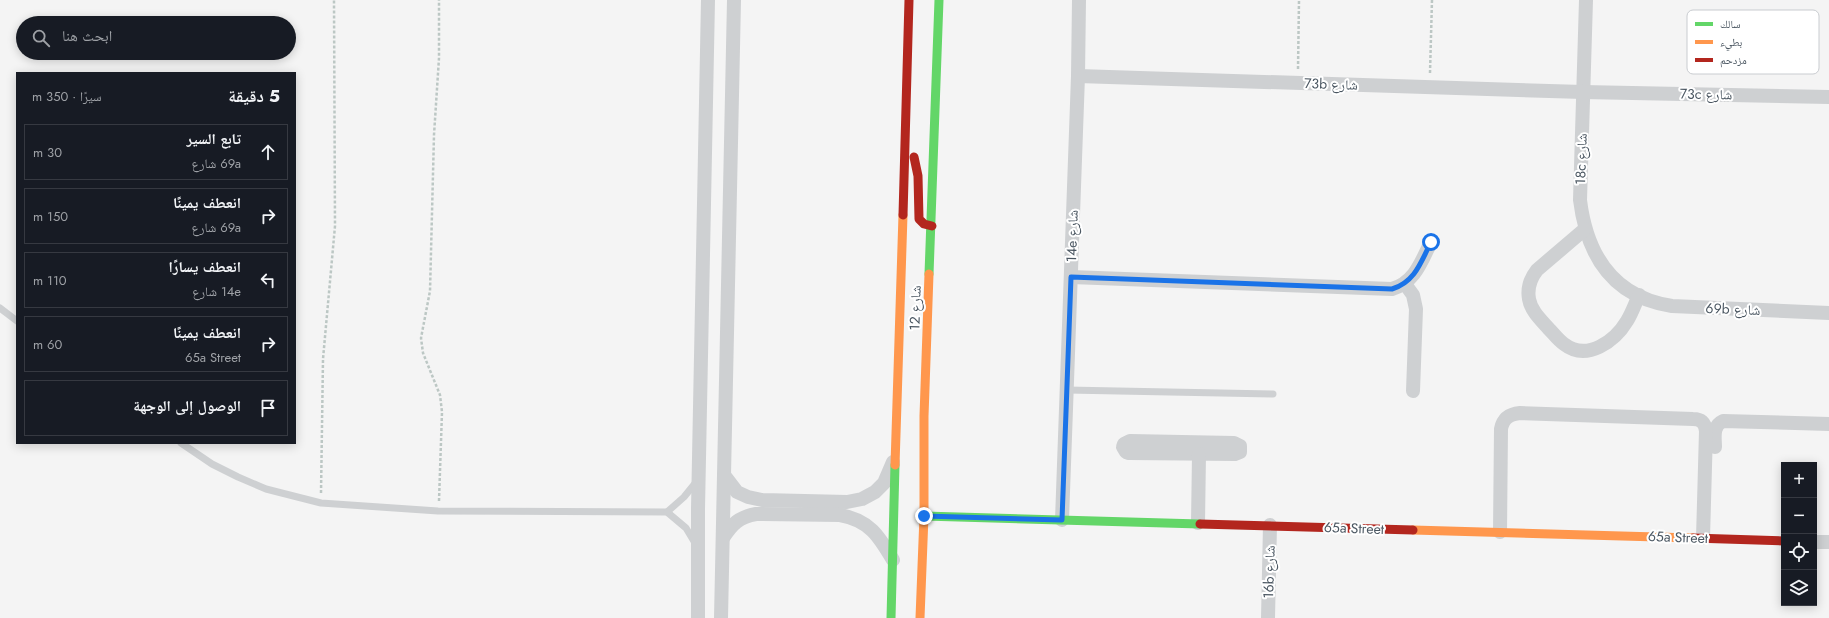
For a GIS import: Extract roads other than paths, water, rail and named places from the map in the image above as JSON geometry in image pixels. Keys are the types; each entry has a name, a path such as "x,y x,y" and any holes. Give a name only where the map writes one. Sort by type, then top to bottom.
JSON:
{"street":[{"path":"698,618 698,479 708,0"},
{"path":"721,618 734,0"},
{"name":"شارع 12","path":"891,618 909,0"},
{"name":"شارع 12","path":"920,618 924,516 924,416 939,0"},
{"name":"14e شارع","path":"1062,520 1078,76 1079,0"},
{"name":"18c شارع","path":"1586,0 1580,200 1585,230 1590,246 1599,262 1623,287 1639,295"},
{"name":"73b شارع","path":"1078,76 1584,92"},
{"name":"73c شارع","path":"1584,92 1829,97"},
{"path":"906,140 916,166 919,219 924,224 932,226"},
{"path":"1585,230 1537,270 1532,276 1528,290 1529,298 1534,311 1564,345 1578,351 1586,351 1600,347 1616,335 1627,321 1639,295"},
{"path":"1071,277 1386,290 1405,284 1417,270 1431,242"},
{"path":"1405,284 1413,295 1416,309 1413,391"},
{"name":"69b شارع","path":"1639,295 1660,304 1672,306 1829,312"},
{"path":"901,302 912,305"},
{"path":"915,385 924,416"},
{"path":"1500,532 1502,424 1511,414 1528,414 1700,420 1704,423 1706,431 1708,538"},
{"path":"1708,538 1715,432 1719,423 1726,421 1829,424"},
{"path":"1127,442 1234,443 1240,446 1241,449 1240,452 1235,454 1199,454 1129,453 1124,450 1123,447 1127,442"},
{"path":"724,475 737,492 748,497 762,500 847,502 862,499 875,492 884,483 896,450"},
{"path":"1198,523 1199,454"},
{"path":"723,538 735,521 744,516 756,514 840,515 853,517 864,523 875,532 893,560"},
{"name":"65a Street","path":"924,516 1781,541"},
{"name":"16b شارع","path":"1268,618 1270,525"},
{"path":"1817,542 1829,542"}],"lane":[{"path":"0,308 16,320"},
{"path":"1067,390 1273,394"},
{"path":"182,444 212,464 238,477 266,488 321,503 438,511 667,512 686,528 698,550"},
{"path":"667,512 684,497 698,479"}]}
